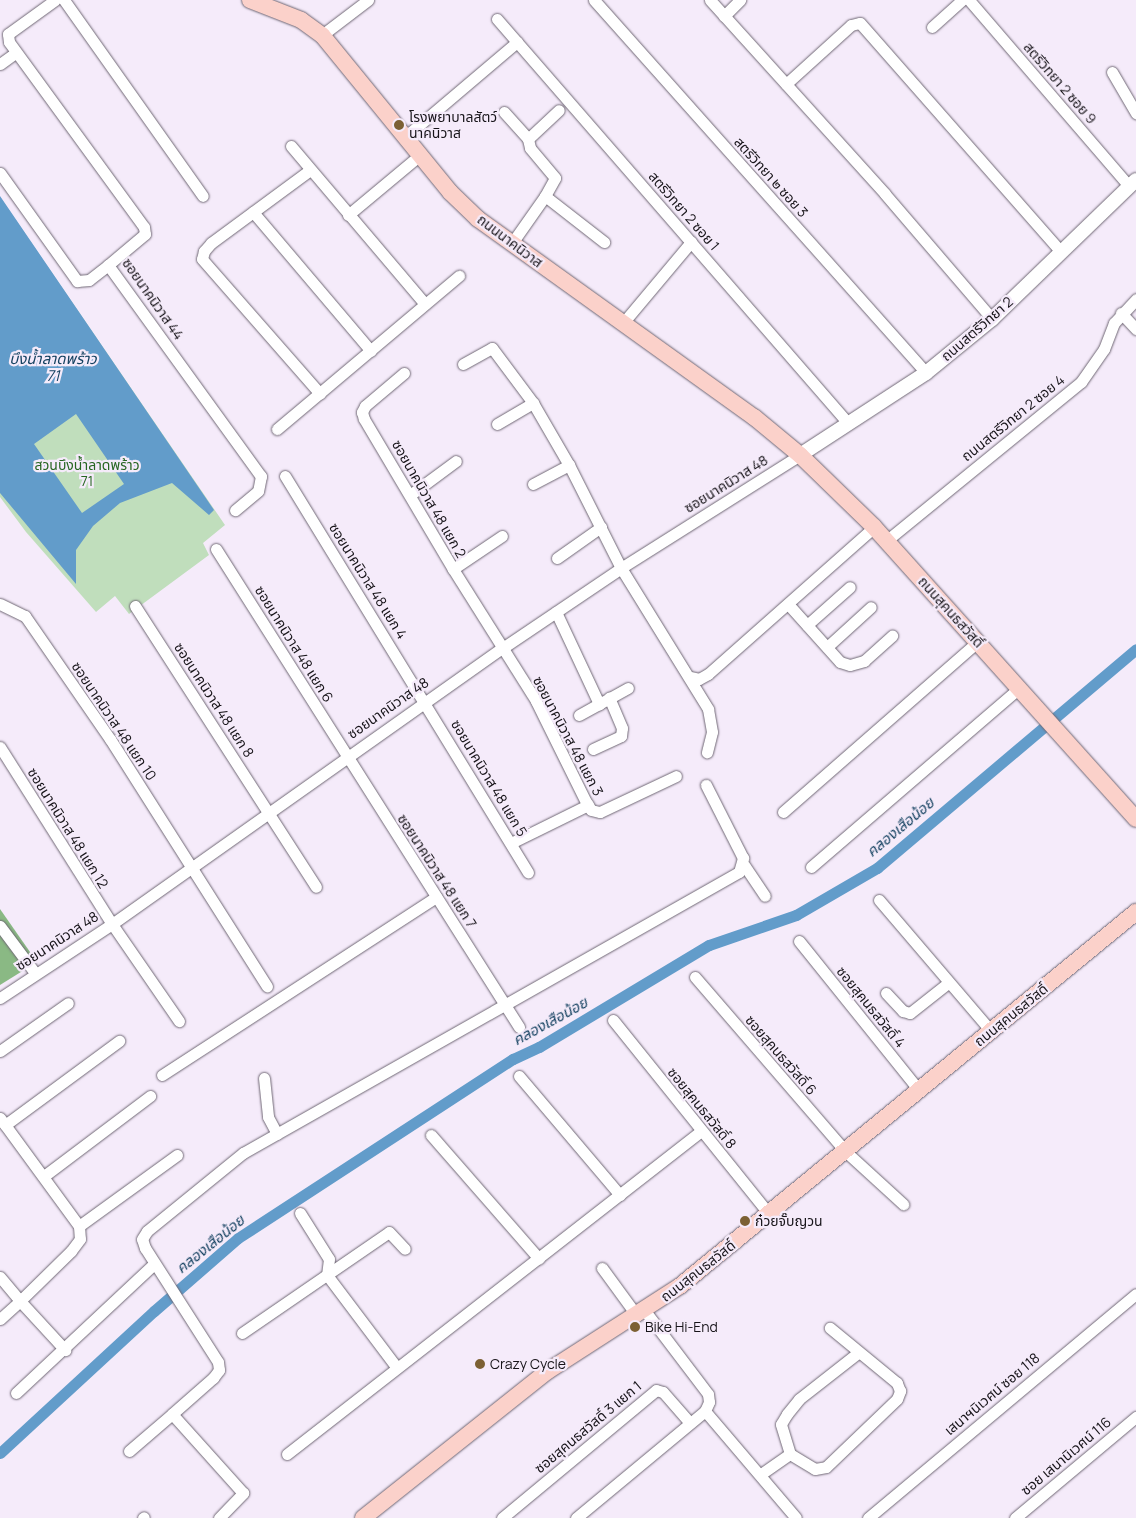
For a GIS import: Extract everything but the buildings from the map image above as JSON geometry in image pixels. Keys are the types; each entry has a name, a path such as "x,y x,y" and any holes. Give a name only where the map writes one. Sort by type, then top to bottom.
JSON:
{"main road":[{"name":"ถนนนาคนิวาส","path":"250,0 301,20 322,35 464,207 754,417 800,455"},
{"name":"ถนนสุคนธสวัสดิ์","path":"800,455 874,527 1135,817"},
{"name":"ถนนสุคนธสวัสดิ์","path":"363,1518 548,1371 641,1314 769,1214 1136,912"}],"street":[{"name":"ซอยนาคนิวาส 44","path":"55,0 8,34 16,53 144,227 145,234 108,265 262,476 258,490 235,510"},
{"path":"64,0 203,196"},
{"path":"322,35 368,0"},
{"name":"สตรีวิทยา ๒ ซอย 3","path":"594,0 926,373"},
{"path":"710,0 992,318"},
{"path":"724,16 740,0"},
{"path":"932,27 962,0"},
{"name":"สตรีวิทยา 2 ซอย 9","path":"969,0 1132,183"},
{"name":"สตรีวิทยา 2 ซอย 1","path":"496,19 848,423"},
{"path":"786,84 851,24 860,24 1060,251"},
{"path":"405,137 517,42"},
{"path":"0,64 16,53"},
{"path":"1112,72 1136,113"},
{"path":"528,139 558,110"},
{"path":"504,112 528,139 530,148 554,178 545,196 512,243"},
{"path":"291,146 425,304"},
{"path":"348,215 420,155"},
{"path":"310,170 211,243 202,259 320,394"},
{"path":"0,173 77,281 89,280 108,265"},
{"name":"ถนนสตรีวิทยา 2","path":"800,455 926,373 992,318 1132,183"},
{"path":"545,196 604,242"},
{"path":"253,212 371,351"},
{"path":"623,323 691,242"},
{"path":"277,429 459,276"},
{"name":"ถนนสตรีวิทยา 2 ซอย 4","path":"886,541 1081,382 1104,349 1121,313 1136,299"},
{"path":"1121,313 1136,329"},
{"path":"463,364 492,348 533,403 569,464 621,568 691,676 710,716 712,732 707,752"},
{"name":"ซอยนาคนิวาส 48 แยก 2","path":"404,373 362,412 452,569 501,649"},
{"path":"497,424 533,403"},
{"name":"ซอยนาคนิวาส 48","path":"0,998 35,973 112,924 424,701 621,568 800,455"},
{"path":"410,495 456,461"},
{"path":"534,484 569,464"},
{"name":"ซอยนาคนิวาส 48 แยก 4","path":"285,476 424,701"},
{"path":"557,558 601,527"},
{"path":"691,676 699,678 708,674 874,527"},
{"path":"452,569 502,536"},
{"name":"ซอยนาคนิวาส 48 แยก 6","path":"216,549 345,756"},
{"path":"807,625 850,587"},
{"name":"ซอยนาคนิวาส 48 แยก 10","path":"0,604 25,616 110,739 190,868 267,986"},
{"path":"788,604 840,662 856,664 892,636"},
{"name":"ซอยนาคนิวาส 48 แยก 8","path":"135,606 236,760 267,813 316,886"},
{"path":"827,647 871,608"},
{"path":"556,612 604,701 622,728 621,736 593,749"},
{"path":"783,812 977,642"},
{"name":"ซอยนาคนิวาส 48 แยก 3","path":"501,649 536,701 588,805 600,812 676,776"},
{"path":"579,715 628,688"},
{"path":"811,867 1018,688"},
{"name":"ซอยนาคนิวาส 48 แยก 5","path":"424,701 528,872"},
{"name":"ซอยนาคนิวาส 48 แยก 12","path":"0,747 112,924 179,1021"},
{"name":"ซอยนาคนิวาส 48 แยก 7","path":"345,756 519,1027"},
{"path":"706,785 743,858 744,865 765,896"},
{"path":"511,843 588,805"},
{"path":"129,1451 219,1370 218,1362 154,1264 142,1239 147,1230 243,1153 504,1003 739,872 744,865"},
{"path":"162,1075 436,897"},
{"path":"879,900 991,1031"},
{"path":"0,926 35,973"},
{"name":"ซอยสุคนธสวัสดิ์ 4","path":"799,942 919,1090"},
{"name":"ซอยสุคนธสวัสดิ์ 6","path":"695,977 845,1151 903,1204"},
{"path":"886,993 903,1011 910,1013 948,983"},
{"path":"0,1051 68,1004"},
{"name":"ซอยสุคนธสวัสดิ์ 8","path":"613,1020 769,1214"},
{"path":"0,1319 80,1239 79,1226 3,1122 119,1041"},
{"path":"519,1076 620,1195"},
{"path":"264,1078 268,1118 277,1134"},
{"path":"44,1176 150,1096"},
{"path":"287,1454 701,1131"},
{"path":"431,1135 539,1259"},
{"path":"79,1226 177,1155"},
{"path":"300,1213 328,1259 327,1275 397,1368"},
{"path":"242,1333 389,1232 405,1249"},
{"path":"16,1393 154,1264"},
{"path":"576,1518 705,1411 708,1394 602,1268"},
{"path":"0,1277 64,1350"},
{"name":"เสนาฯนิเวศน์ ซอย 118","path":"868,1518 1136,1294"},
{"path":"830,1328 859,1352 896,1383 900,1391 897,1399 826,1467 815,1469 790,1454 781,1424 799,1399 859,1352"},
{"name":"ซอยสุคนธสวัสดิ์ 3 แยก 1","path":"502,1518 656,1390 663,1392 690,1423"},
{"path":"705,1411 761,1474 796,1518"},
{"path":"172,1414 243,1493 240,1500 219,1518"},
{"name":"ซอย เสนานิเวศน์ 116","path":"1014,1518 1136,1416"},
{"path":"761,1474 790,1454"}],"green space":[{"name":"บึงน้ำลาดพร้าว 71","path":"0,197 225,525 203,543 209,555 129,614 115,596 96,612 26,532 0,497"},
{"path":"0,909 37,962 0,985"}],"water":[{"name":"บึงน้ำลาดพร้าว 71","path":"0,196 214,510 209,515 172,483 120,503 93,526 76,550 76,584 0,493","holes":["76,414 124,484 82,513 34,444"]}],"waterway":[{"name":"คลองเสือน้อย","path":"0,1453 154,1311 238,1238 513,1059 539,1047 709,945 796,915 877,868 1136,649"}],"place":[{"name":"โรงพยาบาลสัตว์ นาคนิวาส","path":"399,125"},
{"name":"ก๋วยจั๊บญวน","path":"745,1221"},
{"name":"Bike Hi-End","path":"635,1327"},
{"name":"Crazy Cycle","path":"480,1364"}],"park label":[{"name":"สวนบึงน้ำลาดพร้าว 71","path":"87,474"}]}
